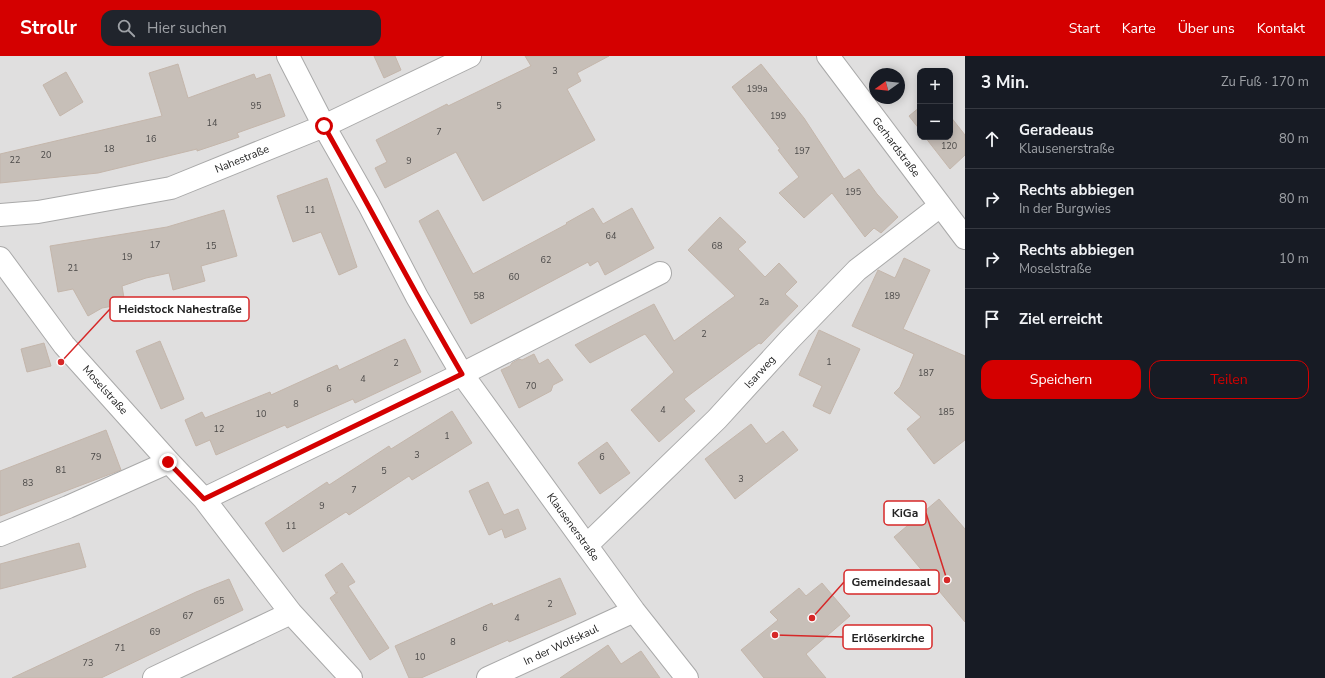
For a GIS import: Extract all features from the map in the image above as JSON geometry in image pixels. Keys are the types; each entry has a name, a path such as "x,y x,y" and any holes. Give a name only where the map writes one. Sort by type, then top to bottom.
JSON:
{"street":[{"name":"Klausenerstraße","path":"288,56 324,126 369,205 417,297 462,374 634,611 687,678"},
{"name":"Nahestraße","path":"0,215 38,212 171,188 324,126 470,56"},
{"name":"Gerhardstraße","path":"828,56 965,238"},
{"name":"Isarweg","path":"586,545 717,419 790,339 857,270 940,206"},
{"name":"Moselstraße","path":"0,258 64,344 168,462 204,499 291,613 351,678"},
{"path":"204,499 462,374 660,273"},
{"path":"0,535 68,508 168,462"},
{"name":"In der Wolfskaul","path":"488,678 634,611"},
{"path":"154,678 291,613"}],"shaded area":[{"path":"0,56 965,56 965,678 0,678"}],"building":[{"path":"374,56 395,56 401,70 384,78"},
{"path":"525,56 609,56 577,73 581,81 567,89 595,140 483,201 456,152 385,188 375,168 387,162 376,140 447,104 448,106 531,66"},
{"path":"178,64 188,98 254,74 256,79 270,74 285,116 237,133 239,137 197,151 197,149 98,173 0,183 0,154 162,116 149,73"},
{"path":"761,64 804,118 844,179 859,169 877,194 898,217 881,233 874,228 865,237 832,193 804,218 779,193 799,177 778,150 780,149 732,87"},
{"path":"66,72 83,102 60,116 43,85"},
{"path":"917,109 917,126 909,116"},
{"path":"953,120 965,135 965,155 950,169 927,140 953,140"},
{"path":"327,178 357,267 339,275 321,232 293,242 277,196"},
{"path":"593,208 603,224 632,208 654,248 605,275 598,261 590,266 588,262 471,324 419,221 438,210 473,274 567,224 566,223"},
{"path":"224,210 237,256 201,266 205,281 173,290 169,273 146,278 122,286 125,304 102,308 88,316 73,289 58,292 50,246 167,227"},
{"path":"720,217 746,242 738,249 765,277 779,263 797,282 785,294 798,306 761,344 759,343 684,399 695,411 659,442 631,410 674,372 645,334 590,363 575,345 654,304 674,341 735,296 688,250"},
{"path":"904,258 930,270 903,329 965,356 965,440 934,464 907,429 921,417 894,393 900,387 914,354 852,326 878,270 895,278"},
{"path":"819,330 860,349 830,414 813,406 822,386 799,375"},
{"path":"405,339 421,372 355,403 353,399 287,428 285,425 216,455 210,440 196,446 185,420 202,412 205,418 270,392 271,395 337,365 339,370"},
{"path":"160,341 184,399 161,409 136,351"},
{"path":"44,343 51,366 27,372 21,349"},
{"path":"534,354 539,364 548,359 563,380 553,385 551,391 519,408 501,370 510,366 519,359 522,360"},
{"path":"452,411 472,443 412,480 409,476 349,515 346,512 283,552 265,523 327,482 329,485 389,446 391,449"},
{"path":"751,424 766,444 783,431 798,450 735,499 705,459"},
{"path":"106,430 121,470 0,516 0,471"},
{"path":"607,442 630,473 600,494 578,463"},
{"path":"488,482 504,515 518,509 526,529 505,538 502,529 489,535 469,491"},
{"path":"939,499 965,529 965,622 894,537"},
{"path":"79,543 86,567 0,589 0,564"},
{"path":"342,563 355,582 348,586 389,648 370,660 330,598 338,592 336,593 325,575"},
{"path":"560,578 576,614 509,642 508,640 421,678 409,678 395,646 492,603 493,606"},
{"path":"229,579 243,610 101,678 12,678 196,592"},
{"path":"822,583 850,616 806,654 826,678 764,678 741,650 778,620 770,612 799,588 806,596"},
{"path":"608,645 621,664 641,651 660,678 560,678"}],"place":[{"name":"Heidstock Nahestraße","path":"61,362"},
{"name":"KiGa","path":"947,580"},
{"name":"Gemeindesaal","path":"812,618"},
{"name":"Erlöserkirche","path":"775,635"}],"route":[{"path":"168,462 204,499 462,374 417,297 369,205 324,126"}]}
